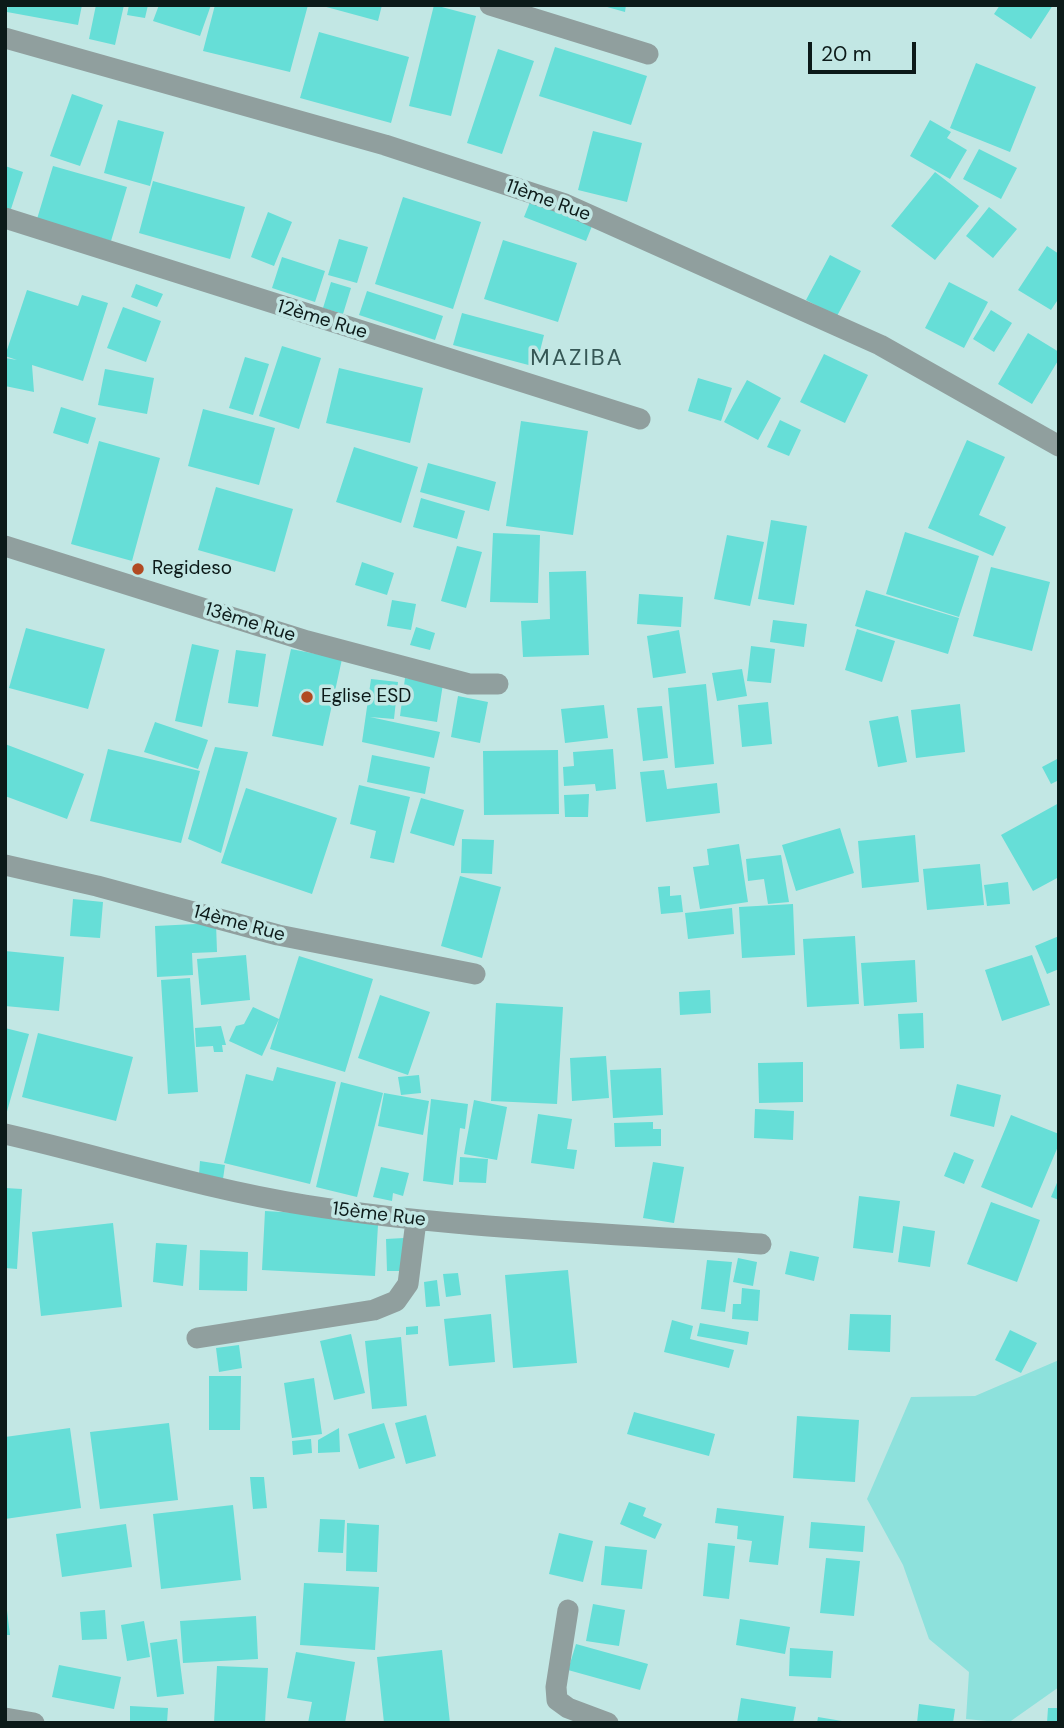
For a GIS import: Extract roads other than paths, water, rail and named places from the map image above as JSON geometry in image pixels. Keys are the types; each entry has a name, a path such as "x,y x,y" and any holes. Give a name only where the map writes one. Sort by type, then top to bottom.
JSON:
{"street":[{"path":"490,5 649,54"},
{"name":"11ème Rue","path":"5,38 386,145 565,205 880,345 1059,446"},
{"name":"12ème Rue","path":"5,218 640,419"},
{"name":"13ème Rue","path":"5,546 307,641 469,684 498,684"},
{"name":"14ème Rue","path":"5,865 97,886 278,935 475,974"},
{"name":"15ème Rue","path":"5,1134 215,1187 303,1204 416,1220 761,1244"},
{"path":"197,1338 374,1310 396,1301 408,1284 416,1220"},
{"path":"568,1610 556,1687 557,1700 568,1709 608,1723"},
{"path":"5,1718 34,1723"}],"place":[{"name":"Regideso","path":"138,569"},
{"name":"Eglise ESD","path":"307,697"}],"district":[{"name":"MAZIBA","path":"577,359"}]}
